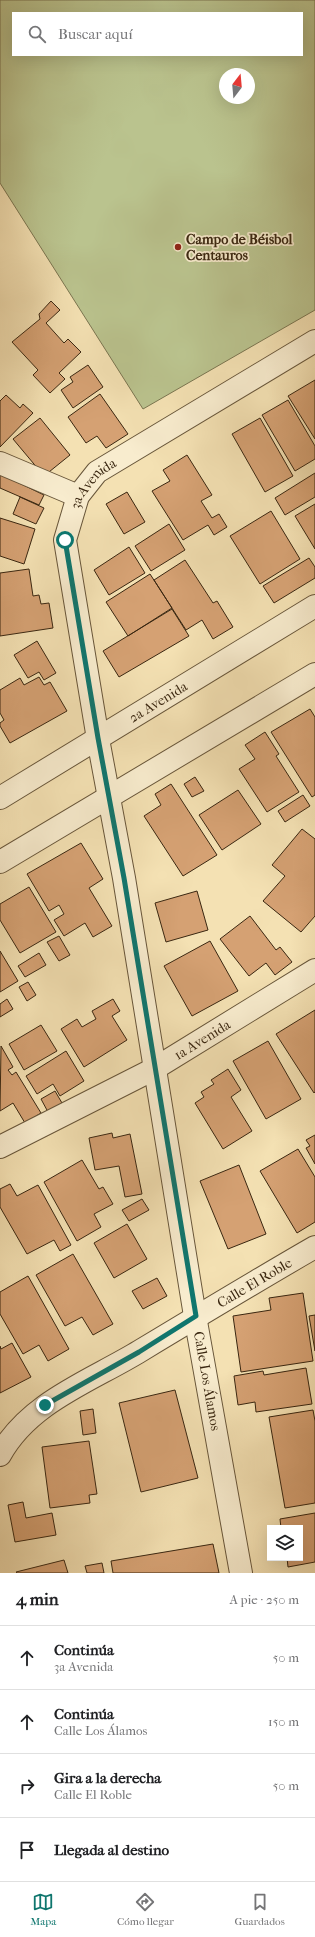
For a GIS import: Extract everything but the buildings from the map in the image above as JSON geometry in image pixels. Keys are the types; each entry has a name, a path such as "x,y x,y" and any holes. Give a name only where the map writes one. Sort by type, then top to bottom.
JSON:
{"street":[{"name":"3a Avenida","path":"98,738 65,540 78,496 97,472 315,341"},
{"path":"0,463 78,496"},
{"name":"2a Avenida","path":"0,798 315,606"},
{"path":"0,862 315,674"},
{"name":"Calle Los Álamos","path":"98,738 110,795 154,1069 241,1573"},
{"name":"1a Avenida","path":"0,1148 154,1069 315,970"},
{"name":"Calle El Roble","path":"0,1455 9,1438 45,1405 139,1352 196,1316 315,1247"}],"green space":[{"name":"Campo de Béisbol Centauros","path":"0,0 315,0 315,310 143,409 0,183"}],"place":[{"name":"Campo de Béisbol Centauros","path":"178,247"}],"route":[{"path":"45,1405 139,1352 196,1316 154,1069 110,795 98,738 65,540"}]}
